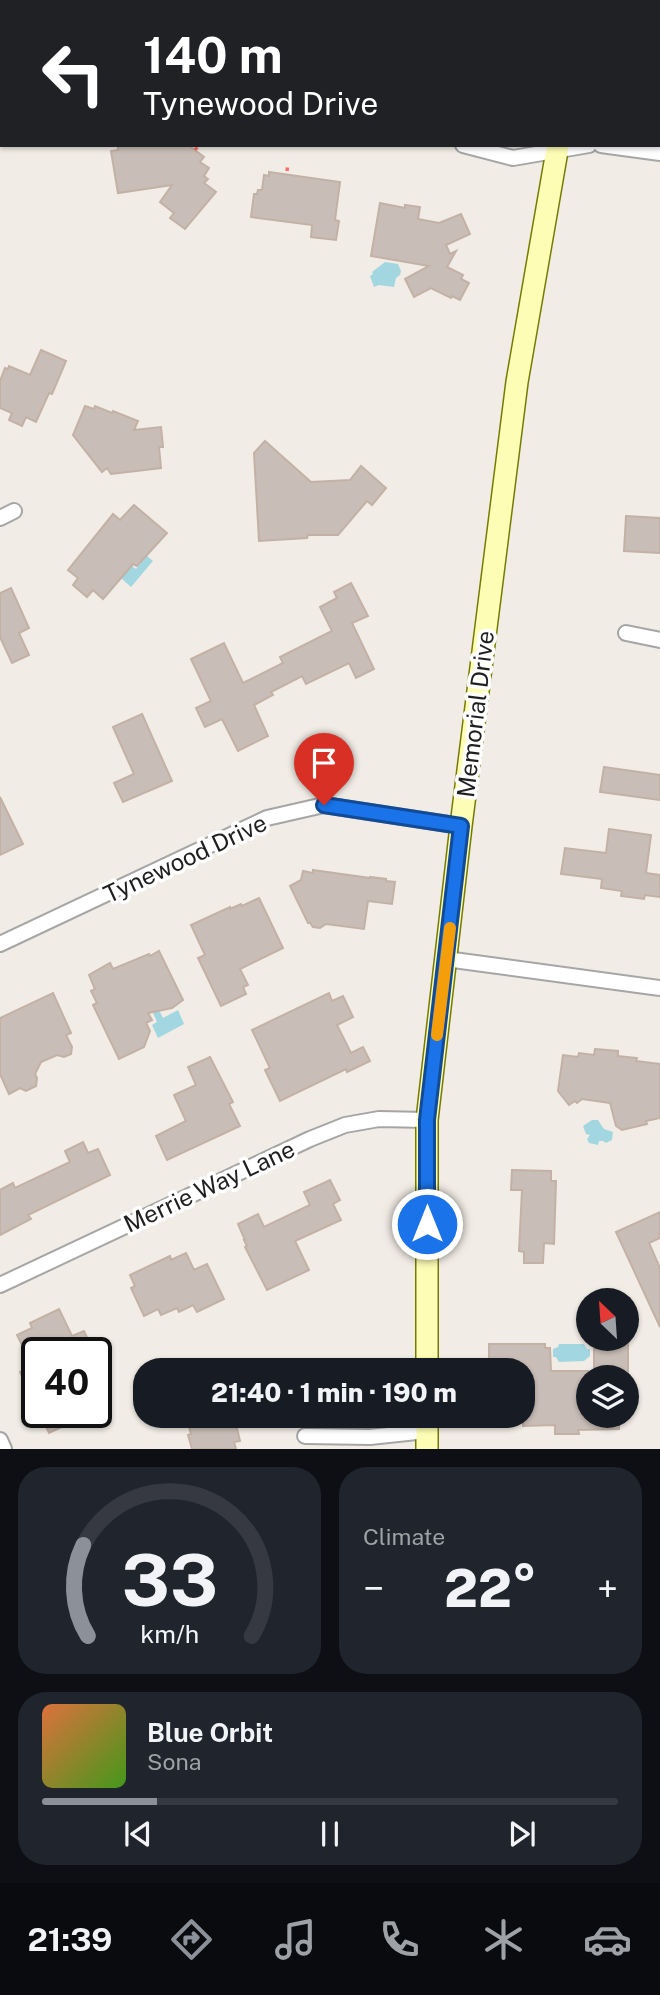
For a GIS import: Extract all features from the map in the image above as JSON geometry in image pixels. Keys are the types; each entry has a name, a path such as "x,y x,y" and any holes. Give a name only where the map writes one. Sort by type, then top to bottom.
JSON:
{"street":[{"path":"471,147 513,158 557,148"},
{"path":"616,147 660,153"},
{"name":"Memorial Drive","path":"427,1358 427,1120 511,426 557,148"},
{"path":"0,518 14,511"},
{"path":"626,633 660,640"},
{"name":"Tynewood Drive","path":"0,944 267,818 324,805 461,826"},
{"path":"446,959 660,988"},
{"name":"Merrie Way Lane","path":"0,1285 345,1125 379,1119 427,1120"},
{"path":"305,1436 370,1437 427,1432"},
{"path":"0,1440 4,1449"}],"path":[{"path":"288,164 288,171"}],"water":[{"path":"385,262 398,264 400,275 396,278 394,287 374,287 370,276"},
{"path":"147,556 153,561 131,587 121,578 132,566 136,569"},
{"path":"159,1010 163,1018 178,1010 184,1024 158,1038 152,1025 157,1022 153,1013"},
{"path":"592,1120 598,1120 604,1129 613,1132 612,1140 606,1143 599,1141 598,1145 589,1143 587,1139 590,1135 586,1134 583,1126"},
{"path":"559,1344 576,1344 576,1351 590,1351 590,1356 584,1361 559,1362 553,1357 553,1349"}],"building":[{"path":"118,147 191,147 204,157 200,162 209,168 204,176 208,179 204,183 216,192 185,229 170,218 174,213 160,202 172,185 118,193 111,151 118,150"},
{"path":"269,172 340,182 335,220 339,221 336,240 311,237 312,225 251,217 254,194 262,190 264,175 269,176"},
{"path":"380,203 405,208 405,205 420,207 418,219 439,223 461,214 470,234 446,245 450,254 456,251 447,267 463,275 461,279 469,283 460,300 431,288 414,297 405,279 429,266 371,256"},
{"path":"41,350 66,361 36,422 26,417 22,426 9,420 12,413 0,408 0,381 5,368 8,369 9,366 30,375"},
{"path":"85,406 94,409 95,406 112,413 113,411 138,421 134,430 161,427 161,468 111,474 107,468 102,472 73,435"},
{"path":"265,441 311,482 350,480 361,466 386,488 372,505 367,501 338,535 308,535 307,538 259,541 254,453"},
{"path":"134,505 167,533 137,566 133,564 103,599 93,590 87,597 73,585 78,578 68,570 113,514 120,520"},
{"path":"626,516 660,518 660,553 624,551"},
{"path":"351,583 368,616 352,623 374,669 356,678 349,663 306,684 302,676 271,692 273,695 254,705 268,736 238,751 222,719 205,727 196,708 211,701 191,659 224,643 243,683 283,663 280,657 332,631 320,607 337,598 334,592"},
{"path":"11,588 29,628 19,633 29,655 12,663 0,637 0,593"},
{"path":"142,714 172,781 123,802 114,783 134,774 113,727"},
{"path":"604,767 660,775 660,800 600,792"},
{"path":"0,797 23,844 0,855"},
{"path":"609,829 651,835 646,873 660,875 660,897 645,895 644,899 621,896 622,891 601,888 602,879 561,874 565,848 606,853"},
{"path":"313,870 395,882 392,904 368,901 364,929 326,924 320,928 313,927 308,923 290,886 301,880 303,871 313,873"},
{"path":"259,898 283,948 240,969 248,985 243,987 246,994 221,1006 198,958 205,955 191,925 230,907 242,906"},
{"path":"159,951 183,1000 172,1008 148,1013 152,1020 146,1023 150,1031 144,1047 119,1059 93,1005 97,1003 91,991 95,989 89,975 110,963 113,969"},
{"path":"53,993 71,1033 66,1035 72,1047 71,1054 64,1057 57,1055 41,1062 35,1074 36,1086 26,1091 20,1088 9,1094 0,1074 0,1018"},
{"path":"329,993 332,1001 343,996 353,1017 337,1025 351,1053 363,1047 370,1061 347,1072 346,1069 280,1101 265,1070 270,1068 252,1030"},
{"path":"595,1049 618,1051 618,1056 660,1064 660,1118 622,1130 616,1126 610,1103 582,1099 569,1105 558,1091 563,1055 594,1055"},
{"path":"210,1057 233,1102 229,1104 240,1126 167,1160 156,1136 186,1121 174,1095 196,1085 188,1067"},
{"path":"83,1142 88,1153 98,1149 110,1175 28,1215 31,1219 0,1235 0,1190 13,1183 15,1188 70,1162 65,1151"},
{"path":"512,1170 551,1171 551,1181 556,1181 554,1244 544,1243 543,1263 524,1263 524,1252 519,1251 522,1190 511,1190"},
{"path":"330,1180 340,1200 333,1204 341,1220 295,1241 309,1270 267,1290 245,1247 247,1246 238,1224 258,1214 264,1227 310,1205 304,1192"},
{"path":"660,1212 660,1238 649,1243 660,1268 660,1327 616,1232"},
{"path":"186,1253 194,1270 207,1264 224,1299 197,1312 193,1305 179,1312 177,1308 161,1315 158,1309 144,1316 131,1288 135,1286 130,1275 170,1256 171,1260"},
{"path":"59,1309 72,1336 84,1331 87,1337 21,1337 21,1343 17,1335 32,1328 30,1323"},
{"path":"489,1344 545,1344 545,1348 550,1348 551,1371 576,1371 576,1428 619,1429 578,1430 579,1434 555,1434 555,1425 535,1426 535,1358 489,1358"},
{"path":"594,1351 628,1351 628,1365 594,1365"},
{"path":"47,1428 60,1428 49,1433"},
{"path":"189,1428 237,1428 240,1441 234,1442 236,1449 192,1449 188,1435 191,1434"}],"slow traffic":[{"path":"437,1035 450,928"}],"route":[{"path":"324,805 461,826 427,1120 427,1224"}]}
